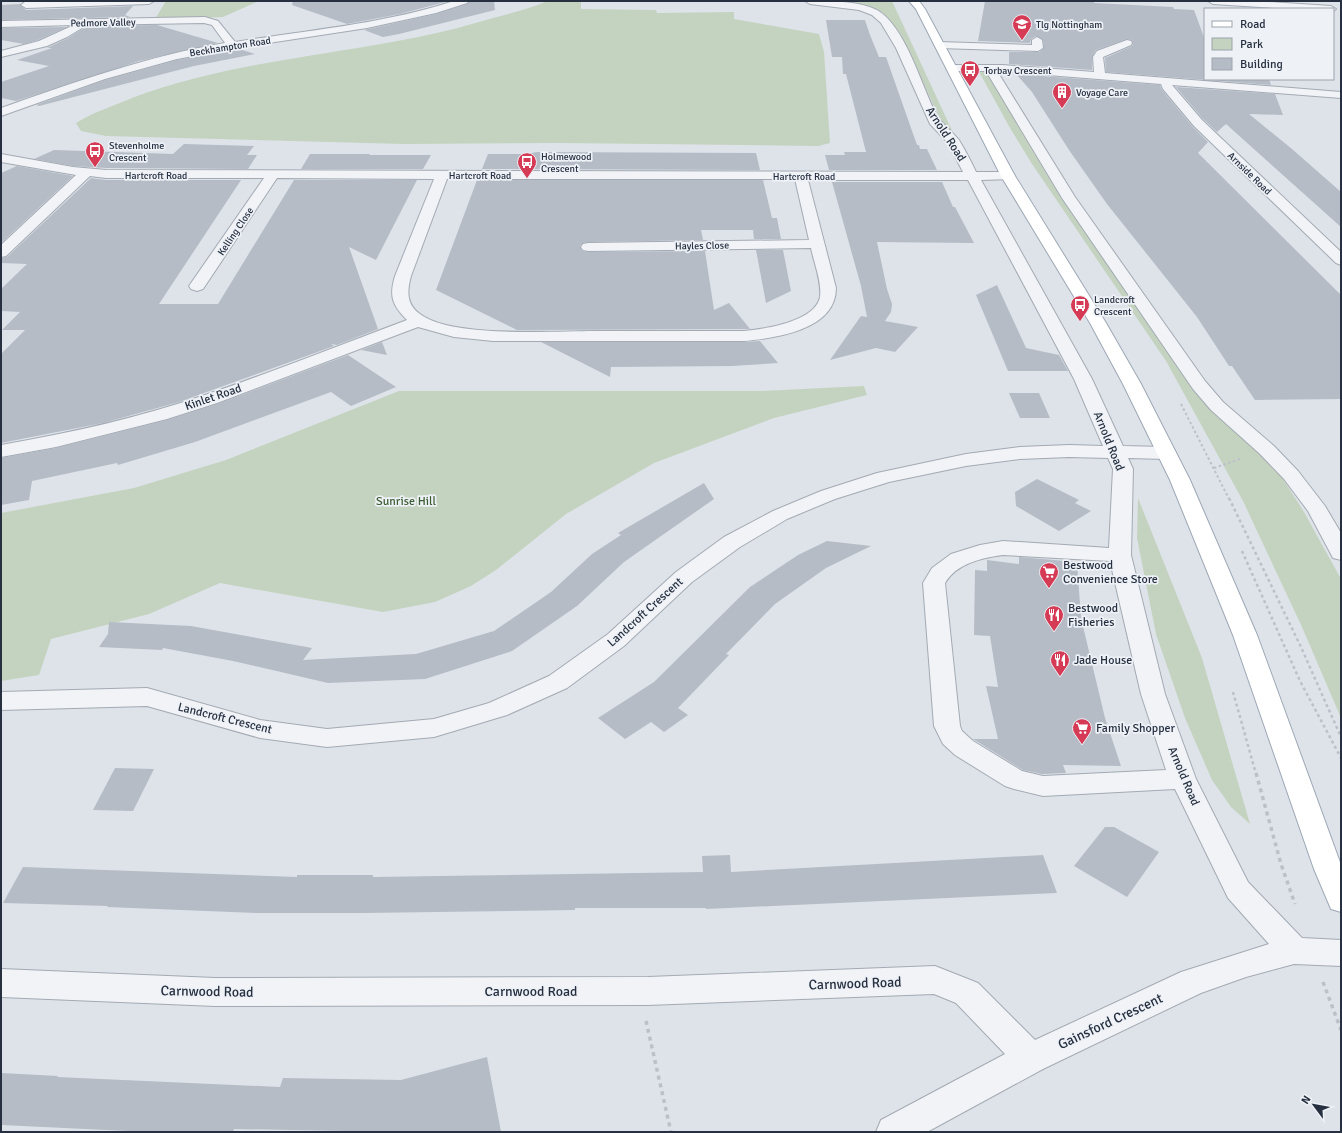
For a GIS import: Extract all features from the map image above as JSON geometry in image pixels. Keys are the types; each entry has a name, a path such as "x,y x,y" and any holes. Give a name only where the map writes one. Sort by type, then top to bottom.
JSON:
{"main road":[{"path":"917,2 1008,176 1098,323 1132,384 1180,480 1244,635 1328,869 1341,900"}],"street":[{"path":"32,1 26,6 71,2 149,1"},
{"path":"142,21 157,1"},
{"name":"Beckhampton Road","path":"1,112 126,68 181,54 388,21 432,11 464,1"},
{"name":"Arnold Road","path":"810,1 868,10 878,14 887,23 903,51 928,108 937,124 953,142 1083,379 1123,469 1120,555 1153,694 1183,779 1238,890 1303,952"},
{"path":"1213,1 1292,4 1324,8"},
{"name":"Pedmore Valley","path":"1,24 205,20 215,23 232,45"},
{"path":"1,54 44,43 69,33 86,22"},
{"path":"939,45 1038,48 1037,40"},
{"path":"1100,76 1098,57 1100,53 1127,47"},
{"path":"951,68 990,68 1165,80 1341,95"},
{"path":"990,68 1069,198 1199,385 1217,406 1267,450 1291,475 1318,510 1341,553"},
{"name":"Arnside Road","path":"1165,80 1167,87 1198,123 1341,260"},
{"path":"1302,80 1308,91"},
{"name":"Hartcroft Road","path":"1,158 86,173 134,175 1008,176"},
{"path":"1,254 86,173"},
{"name":"Kelling Close","path":"197,286 273,175"},
{"path":"442,175 403,276 400,289 400,298 407,310 419,321 440,329 465,334 493,336 736,336 762,334 781,330 797,324 812,316 824,306 828,297 828,288 801,176"},
{"name":"Hayles Close","path":"588,247 817,244"},
{"name":"Kinlet Road","path":"1,451 56,441 160,415 211,399 419,321"},
{"name":"Landcroft Crescent","path":"1,701 147,697 260,729 327,738 434,728 498,709 558,682 616,640 684,577 732,542 780,515 808,504 884,477 966,460 1020,453 1069,451 1166,453"},
{"path":"1120,555 1003,548 980,552 959,559 940,572 934,583 947,726 952,737 964,748 1014,779 1044,786 1183,779"},
{"name":"Gainsford Crescent","path":"893,1132 1031,1058 1192,982 1246,964 1303,952 1341,953"},
{"name":"Carnwood Road","path":"1,983 215,992 648,991 935,980 967,993 1031,1058"}],"path":[{"path":"1231,688 1281,864 1303,952 1341,1030"},
{"path":"648,991 646,1025 671,1132"}],"green space":[{"path":"166,1 259,1 223,17 155,19"},
{"path":"547,1 581,1 581,9 656,10 657,13 734,12 734,19 819,34 824,52 830,143 818,146 561,143 404,144 106,136 81,131 76,123 97,112 132,98 175,84 263,64 442,32 525,9"},
{"path":"823,1 892,1 955,137 942,123 900,33 883,13 864,7"},
{"path":"978,70 984,70 989,74 1046,173 1092,238 1283,479 1304,512 1341,579 1341,718 1302,627 1243,501 1166,361 1032,164"},
{"name":"Sunrise Hill","path":"864,386 867,395 774,418 654,463 566,514 496,570 471,586 435,602 383,612 220,583 149,614 51,639 39,675 1,681 1,513 134,488 226,460 399,391 760,391"},
{"path":"1138,498 1202,658 1250,824 1231,807 1212,780 1185,718 1156,634 1137,538"}],"building":[{"path":"293,1 449,1 400,14 347,24 292,5"},
{"path":"470,1 494,1 495,10 383,37 364,30 436,14 467,4"},
{"path":"985,1 1094,1 1094,3 1173,7 1174,9 1194,10 1204,37 1204,80 1106,72 1105,58 1132,46 1132,40 1127,39 1096,50 1092,57 1092,70 1009,64 1009,52 1039,52 1044,48 1043,40 1036,36 1031,39 1030,43 978,41"},
{"path":"20,4 26,10 133,6 125,15 130,17 1,20 1,5"},
{"path":"826,20 865,20 879,57 886,57 917,145 919,145 920,149 927,149 937,170 829,170 825,155 845,155 844,152 866,152 846,74 843,74 842,57 832,57"},
{"path":"157,25 218,43 139,61 16,101 1,98 1,82 49,66 17,60 52,48 47,48 68,38 87,26"},
{"path":"67,27 38,40 24,44 1,40 1,28"},
{"path":"239,49 255,54 194,66 39,106 36,105 105,80 177,60"},
{"path":"1016,74 1160,85 1162,90 1193,127 1208,142 1198,153 1341,295 1341,399 1255,400 1232,366 1229,366 1197,317 1107,204 1069,150 1032,92"},
{"path":"1208,80 1269,80 1271,85"},
{"path":"1176,87 1275,94 1283,115 1249,114 1341,192 1341,227 1226,124 1217,132 1203,119"},
{"path":"184,144 254,146 247,155 257,155 248,169 106,168 73,166 34,159 54,150 173,154"},
{"path":"537,152 756,153 760,170 482,169 488,154 527,154"},
{"path":"310,154 431,155 423,169 301,169"},
{"path":"17,166 73,176 1,243 1,173"},
{"path":"91,178 106,180 241,180 159,304 218,304 294,180 417,180 376,260 349,247 378,329 337,345 331,344 334,346 179,402 103,423 1,443 1,354 25,330 2,330 20,312 1,311 1,289 27,264 1,263 1,258 7,257"},
{"path":"477,180 763,180 772,218 777,218 781,239 754,239 753,230 701,230 703,240 588,242 583,243 580,246 582,251 588,252 705,251 714,310 729,303 750,329 517,330 436,290"},
{"path":"832,182 942,182 953,207 955,207 974,243 877,242 887,289 892,304 891,312 885,321 918,327 895,352 876,348 830,360 861,316 867,317 861,286"},
{"path":"756,250 783,250 791,291 766,303"},
{"path":"997,285 1026,348 1059,355 1068,371 1008,371 976,295"},
{"path":"760,341 778,363 732,366 611,367 610,377 541,342 744,342"},
{"path":"382,342 387,355 361,350"},
{"path":"348,355 396,387 351,406 331,392 195,442 118,465 117,463 32,481 29,500 1,505 1,458 56,448 167,420 217,404"},
{"path":"1009,393 1039,393 1050,418 1020,418"},
{"path":"1037,479 1079,500 1075,503 1091,511 1059,531 1016,506 1015,492"},
{"path":"704,483 714,499 624,562 577,606 512,651 425,679 328,683 233,661 163,648 162,650 99,647 108,634 109,622 191,626 312,648 303,660 416,654 494,631 551,592 592,554 621,535 618,533"},
{"path":"827,541 871,546 826,568 775,604 726,654 729,655 678,708 688,715 664,732 651,722 625,739 598,718 654,682 750,587 798,555"},
{"path":"1019,557 1077,562 1081,618 1105,718 1121,766 1063,765 1066,773 1042,774 1023,770 973,739 998,739 986,686 998,687 990,636 974,635 975,570 987,571 987,560 1019,564"},
{"path":"115,768 154,769 133,811 93,810"},
{"path":"1105,827 1114,827 1159,852 1127,897 1074,866"},
{"path":"730,855 731,872 1043,855 1057,893 706,909 575,908 575,910 364,913 256,913 3,903 23,867 297,877 297,875 373,875 373,877 703,872 702,856"},
{"path":"487,1057 501,1132 234,1129 233,1132 149,1132 1,1125 1,1073 280,1087 283,1078 401,1080"}],"place":[{"name":"Tlg Nottingham","path":"1022,41"},
{"name":"Torbay Crescent","path":"970,87"},
{"name":"Voyage Care","path":"1062,109"},
{"name":"Stevenholme Crescent","path":"95,168"},
{"name":"Holmewood Crescent","path":"527,179"},
{"name":"Landcroft Crescent","path":"1080,322"},
{"name":"Bestwood Convenience Store","path":"1049,589"},
{"name":"Bestwood Fisheries","path":"1054,632"},
{"name":"Jade House","path":"1060,677"},
{"name":"Family Shopper","path":"1082,745"}]}
